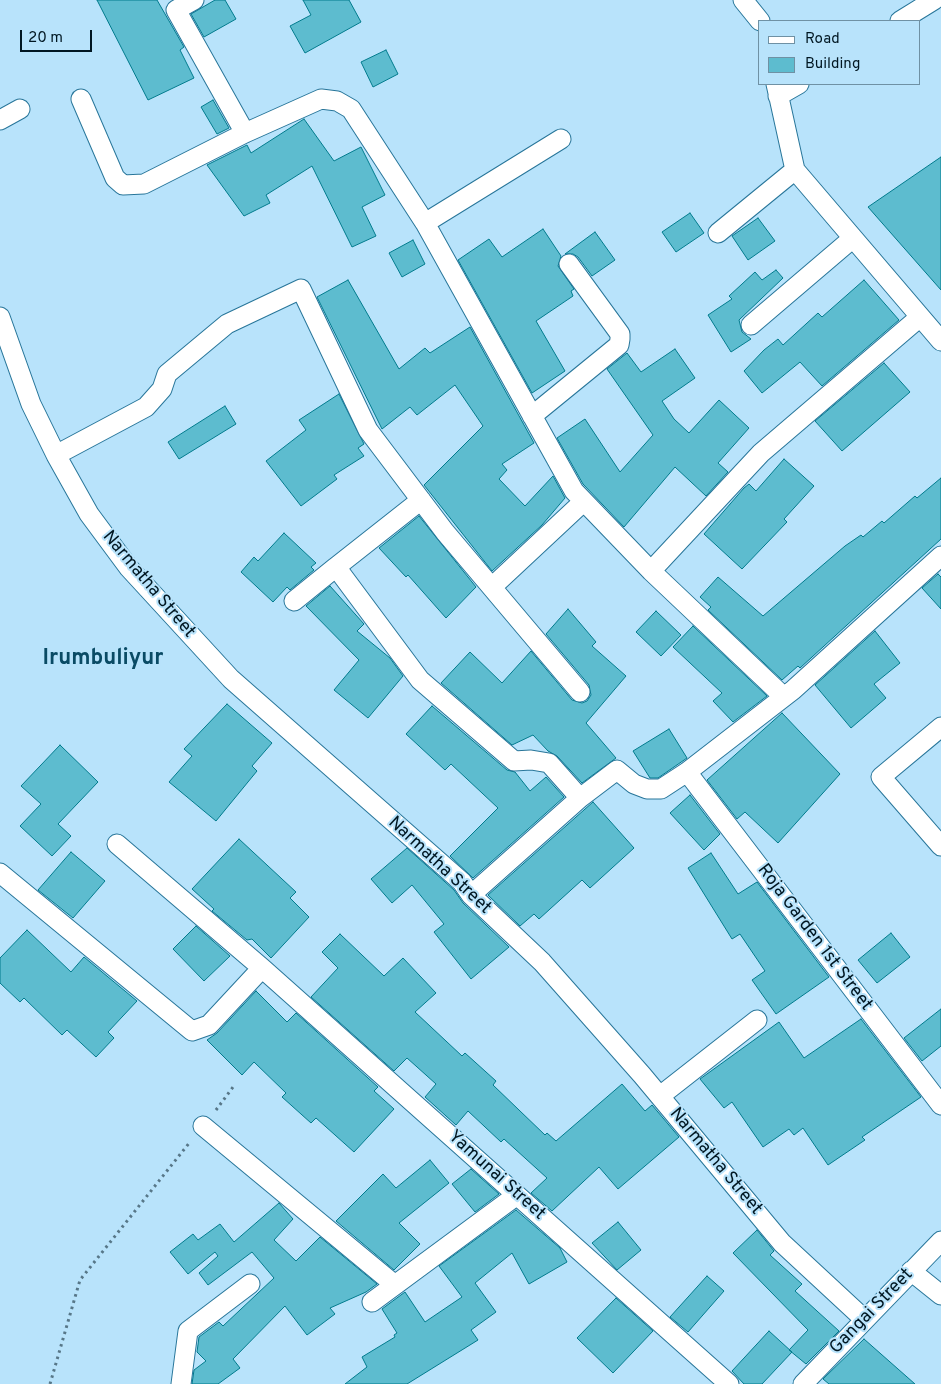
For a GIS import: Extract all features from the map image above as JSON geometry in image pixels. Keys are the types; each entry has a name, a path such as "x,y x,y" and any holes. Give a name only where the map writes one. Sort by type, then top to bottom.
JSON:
{"street":[{"path":"194,0 173,5 245,133"},
{"path":"743,0 759,20"},
{"path":"902,20 934,0"},
{"path":"794,85 777,90 794,170 941,341"},
{"path":"81,99 115,178 123,185 144,184 245,133 321,99 338,101 350,109 425,223 574,491 651,570 784,697"},
{"path":"0,120 20,109"},
{"path":"425,223 561,139"},
{"path":"718,233 794,170"},
{"path":"751,325 853,238"},
{"path":"532,416 619,346 620,334 569,264"},
{"path":"56,455 146,407 162,389 167,374 227,324 300,289 368,430 421,500 580,692"},
{"path":"651,570 761,453 920,317"},
{"name":"Narmatha Street","path":"1,320 31,404 56,455 89,514 129,568 231,679 462,882 471,895 542,962 660,1096 782,1243 864,1319"},
{"path":"294,601 421,500"},
{"path":"492,587 583,502"},
{"path":"471,895 580,798 616,770 634,784 647,789 661,789 687,772 784,697 941,556"},
{"path":"336,567 420,680 514,761 531,760 549,763 580,798"},
{"path":"941,727 881,777 941,846"},
{"name":"Roja Garden 1st Street","path":"687,772 941,1105"},
{"name":"Yamunai Street","path":"117,844 262,968 729,1384"},
{"path":"0,872 192,1031 209,1025 262,968"},
{"path":"660,1096 757,1020"},
{"path":"203,1126 395,1285"},
{"path":"372,1302 517,1195"},
{"name":"Gangai Street","path":"808,1383 864,1319 941,1241"},
{"path":"911,1271 941,1295"},
{"path":"181,1384 188,1331 250,1284"}],"path":[{"path":"50,1384 80,1280 233,1088"}],"building":[{"path":"97,0 157,0 184,47 180,50 194,78 148,100"},
{"path":"215,0 225,0 236,19 204,37 191,14"},
{"path":"303,0 349,0 361,22 305,53 290,26 311,15"},
{"path":"386,50 398,74 373,87 361,62"},
{"path":"213,100 229,128 217,134 201,107"},
{"path":"304,119 334,161 361,147 385,195 362,207 376,236 352,247 312,166 266,195 270,203 244,216 207,165 247,145 251,153"},
{"path":"941,157 941,290 868,207"},
{"path":"690,213 704,233 676,252 662,232"},
{"path":"758,218 775,241 748,260 732,236"},
{"path":"543,229 561,256 558,266 574,289 571,291 573,296 536,321 565,371 532,393 458,260 489,239 502,257"},
{"path":"595,232 615,260 592,276 578,257 573,254 565,254"},
{"path":"413,240 425,264 402,277 389,253"},
{"path":"776,270 783,278 739,320 742,332 751,339 731,352 708,315 732,299 729,296 755,272 762,280"},
{"path":"348,280 399,369 425,348 430,353 470,327 534,443 502,464 507,470 499,479 525,506 553,476 565,498 542,525 492,571 424,485 483,426 455,385 417,415 410,407 382,429 317,297"},
{"path":"864,280 899,320 822,386 800,362 762,393 744,371 764,350 778,339 783,345 818,313 822,317"},
{"path":"675,349 695,378 662,401 674,419 689,433 719,400 749,428 718,463 728,472 706,496 675,467 624,527 583,484 557,438 585,419 620,472 653,435 607,369 627,353 641,372"},
{"path":"884,363 910,392 842,451 815,421"},
{"path":"339,394 364,444 358,448 364,456 334,475 337,479 301,506 266,461 306,430 299,420"},
{"path":"225,406 236,424 179,459 168,442"},
{"path":"784,459 814,486 784,519 787,522 742,569 704,534 744,488 749,484 756,491"},
{"path":"941,478 941,539 800,668 798,666 782,680 708,610 711,607 700,597 718,577 763,616 845,546 861,535 863,537 882,521 884,523 915,496 917,498"},
{"path":"419,516 476,587 446,618 408,575 406,577 379,548"},
{"path":"284,533 316,563 311,567 314,570 290,590 287,587 273,602 241,572 254,557 258,561"},
{"path":"938,574 941,577 941,609 922,588"},
{"path":"330,586 364,624 357,631 390,658 403,676 368,718 334,690 359,660 306,606"},
{"path":"568,609 596,642 592,646 626,676 586,723 616,758 582,783 557,756 548,751 533,735 512,745 441,683 470,652 502,683 531,651 572,700 582,703 587,701 591,695 589,685 546,634"},
{"path":"656,611 681,635 661,656 636,632"},
{"path":"693,626 767,696 733,722 713,701 722,693 673,647"},
{"path":"875,631 900,663 874,684 886,698 851,728 815,685"},
{"path":"227,704 272,743 252,766 257,771 216,821 169,782 192,756 184,749"},
{"path":"432,706 507,770 515,772 530,791 546,777 564,797 473,878 450,856 498,808 451,764 445,770 406,734"},
{"path":"782,713 840,774 778,843 745,812 737,819 707,780"},
{"path":"669,729 687,758 658,778 650,778 633,751"},
{"path":"60,745 98,782 58,824 71,836 52,856 20,826 41,804 21,786"},
{"path":"690,795 720,834 704,850 670,813"},
{"path":"593,802 634,848 590,888 582,880 539,919 534,914 520,926 488,895"},
{"path":"239,839 296,892 290,898 309,917 271,958 252,939 247,940 212,911 214,909 192,889"},
{"path":"407,848 454,890 463,903 509,947 471,979 434,932 444,924 412,885 392,903 371,879"},
{"path":"71,852 105,881 73,918 38,890"},
{"path":"711,853 738,894 757,882 829,977 776,1014 752,980 765,971 740,934 732,939 688,868"},
{"path":"196,926 230,956 204,981 173,949"},
{"path":"27,930 71,972 84,957 137,1001 108,1032 114,1038 96,1057 67,1030 62,1035 24,998 20,1002 0,983 0,958"},
{"path":"891,933 910,957 877,983 858,960"},
{"path":"340,934 384,976 403,958 436,993 415,1012 462,1056 465,1053 496,1081 493,1085 545,1135 547,1133 556,1141 622,1084 645,1111 652,1105 679,1137 618,1189 599,1167 552,1211 531,1193 547,1178 504,1139 501,1142 468,1111 456,1125 425,1097 436,1084 407,1058 394,1071 311,997 338,968 322,952"},
{"path":"256,991 287,1022 296,1013 378,1087 374,1091 394,1109 354,1152 316,1118 311,1123 282,1097 286,1093 254,1062 242,1075 207,1040 217,1033"},
{"path":"941,1009 941,1046 922,1061 904,1038"},
{"path":"861,1019 921,1097 862,1137 865,1140 828,1165 803,1128 794,1135 789,1129 763,1147 732,1102 724,1108 700,1079 779,1022 804,1058"},
{"path":"430,1160 449,1183 399,1223 420,1244 394,1270 336,1221 383,1174 396,1188"},
{"path":"471,1169 499,1194 475,1212 452,1184"},
{"path":"279,1203 293,1219 274,1240 296,1261 320,1237 377,1284 366,1292 330,1308 335,1314 307,1335 285,1306 233,1359 240,1368 218,1384 192,1384 194,1370 206,1361 197,1352 199,1337 219,1322 223,1326 274,1278 252,1252 208,1285 199,1273 218,1256 215,1252 188,1274 170,1252 193,1234 198,1240 220,1224 234,1242"},
{"path":"516,1210 560,1248 567,1262 529,1284 512,1253 475,1283 496,1312 471,1330 478,1340 407,1384 345,1384 367,1367 362,1357 395,1337 394,1335 397,1333 382,1309 405,1292 425,1322 462,1297 439,1266"},
{"path":"618,1222 641,1250 617,1270 592,1243"},
{"path":"757,1230 774,1251 770,1255 802,1284 795,1291 839,1331 806,1364 789,1350 808,1330 733,1253"},
{"path":"707,1276 724,1291 688,1332 670,1317"},
{"path":"616,1298 653,1331 613,1373 577,1338"},
{"path":"769,1331 792,1352 762,1384 744,1384 732,1371"},
{"path":"864,1339 915,1384 829,1384 823,1379"}],"district":[{"name":"Irumbuliyur","path":"103,660"}]}
